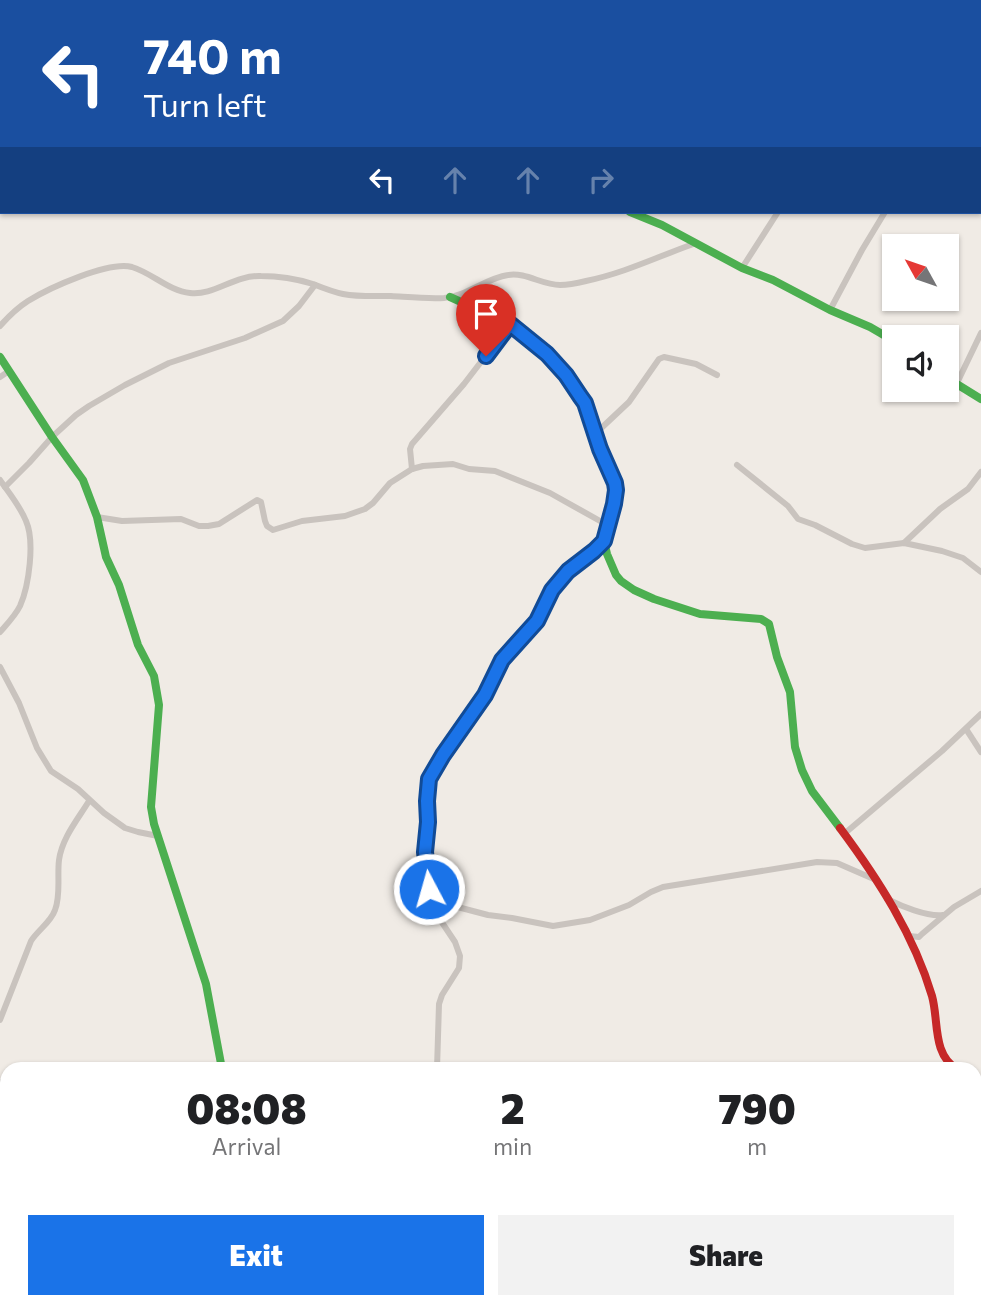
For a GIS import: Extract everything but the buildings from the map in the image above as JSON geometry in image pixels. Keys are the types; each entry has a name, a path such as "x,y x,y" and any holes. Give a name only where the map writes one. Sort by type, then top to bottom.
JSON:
{"street":[{"path":"635,214 882,334"},
{"path":"742,268 777,214"},
{"path":"830,310 884,214"},
{"path":"0,326 27,302 44,293 78,278 114,267 125,266 141,270 177,290 190,293 206,292 247,276 276,277 355,296 450,297 510,274 561,285 597,279 653,261 696,243"},
{"path":"0,632 24,598 31,546 26,520 2,483 29,463 52,437 82,411 108,394 169,363 245,338 283,321 315,285"},
{"path":"438,1062 439,1004 459,968 460,956 431,900 425,852 429,779 485,695 502,660 537,621 552,590 568,571 604,541 616,490 585,403 566,375 547,354 510,324 450,297"},
{"path":"412,469 412,444 464,384 510,324"},
{"path":"959,379 981,334"},
{"path":"0,357 83,480 97,517 106,557 157,689 158,716 150,807 206,984 221,1062"},
{"path":"595,434 629,402 659,359 664,357 696,365 717,375"},
{"path":"0,377 9,371"},
{"path":"959,384 981,399"},
{"path":"97,517 128,521 181,519 199,526 208,526 219,524 257,500 261,502 267,526 277,530 302,522 345,516 365,509 390,483 412,469 453,464 469,469 495,471 559,497 609,526"},
{"path":"737,465 788,506 798,519 861,548 904,543 963,558 981,572"},
{"path":"904,543 940,509 968,489 981,472"},
{"path":"604,541 616,575 634,590 700,614 761,620 769,624 790,692 793,735 802,770 812,790 865,861 909,936 916,941 933,1000 939,1045 948,1062"},
{"path":"594,551 607,554"},
{"path":"0,667 31,735 51,771 78,789 89,801 125,828 158,836"},
{"path":"844,834 942,751 981,713"},
{"path":"966,729 981,752"},
{"path":"1,1013 31,941 56,908 61,850 89,801"},
{"path":"431,900 488,915 553,926 590,920 629,905 663,887 817,862 837,863 876,880"},
{"path":"916,941 945,915 981,891"},
{"path":"887,899 935,916 945,915"}],"traffic: fast":[{"path":"635,214 882,334"},
{"path":"450,297 510,324 552,358 578,390 615,483 615,501 604,541 607,554 621,581 654,599 700,614 761,619 769,624 790,692 795,747 802,770 812,791 840,828"},
{"path":"0,357 83,480 97,517 106,557 119,585 138,645 154,676 159,705 151,807 154,824 206,984 221,1062"},
{"path":"959,385 981,399"}],"traffic: jam":[{"path":"840,828 881,887 905,929 932,996 940,1046 948,1062"}],"route":[{"path":"429,889 425,852 429,779 485,695 502,660 537,621 552,590 568,571 604,541 616,490 585,403 566,375 547,354 510,324 486,356"}]}
